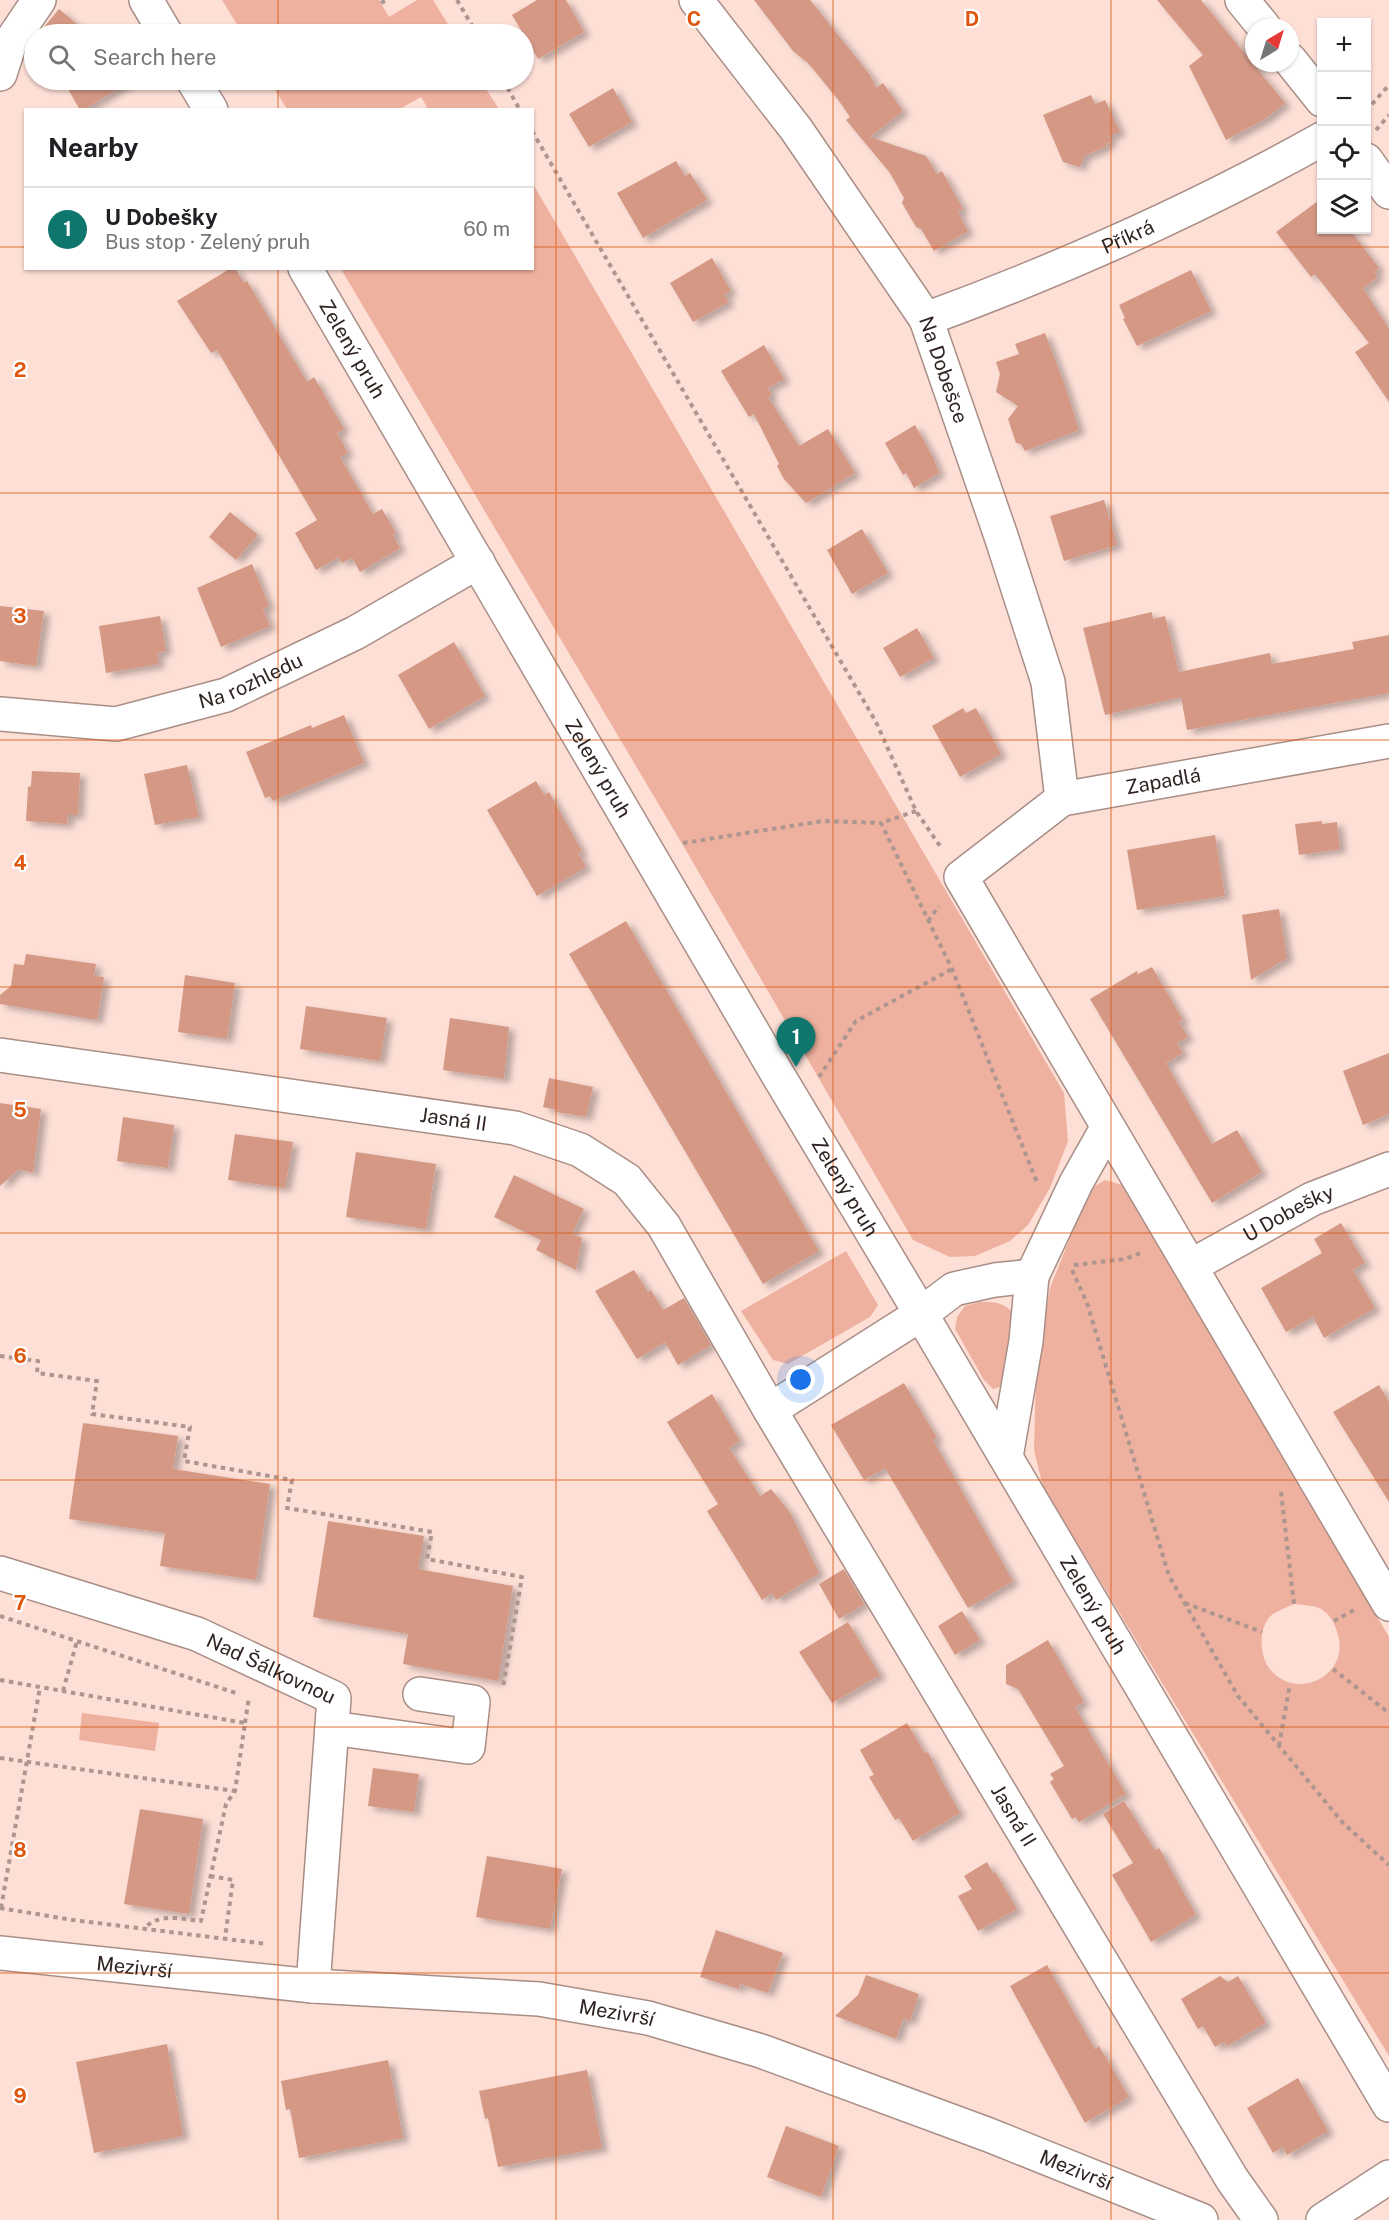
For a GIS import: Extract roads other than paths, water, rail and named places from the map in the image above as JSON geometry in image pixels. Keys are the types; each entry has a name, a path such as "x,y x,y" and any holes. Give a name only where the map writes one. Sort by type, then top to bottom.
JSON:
{"street":[{"path":"0,74 10,44 39,0"},
{"path":"146,0 160,24"},
{"name":"Na Dobešce","path":"696,0 796,129 926,319 1001,536 1048,682 1062,799"},
{"path":"1242,0 1257,18"},
{"path":"1299,71 1317,94"},
{"path":"199,90 210,108"},
{"name":"Příkrá","path":"926,319 1078,258 1248,180 1317,142"},
{"path":"1371,167 1389,192"},
{"name":"Zelený pruh","path":"306,270 783,1085 1389,2105"},
{"name":"Na rozhledu","path":"0,714 116,724 226,695 355,633 478,562"},
{"name":"Zapadlá","path":"1107,1128 961,878 1062,799 1389,741"},
{"name":"Jasná II","path":"0,1054 515,1128 580,1150 627,1180 664,1226 770,1410 1232,2179 1261,2220"},
{"path":"1006,1457 1026,1341 1032,1276 1076,1183 1107,1128 1191,1266 1389,1604"},
{"name":"U Dobešky","path":"1191,1266 1312,1200 1389,1169"},
{"path":"770,1410 921,1314 954,1289 995,1280 1032,1276"},
{"name":"Nad Šálkovnou","path":"0,1573 197,1634 334,1698 313,1986"},
{"path":"332,1728 468,1747 473,1702 420,1694"},
{"name":"Mezivrší","path":"0,1953 313,1986 540,1999 648,2018 761,2051 989,2135 1201,2220"},
{"path":"1323,2220 1389,2177"}],"place":[{"name":"U Dobešky","path":"796,1067"}]}
